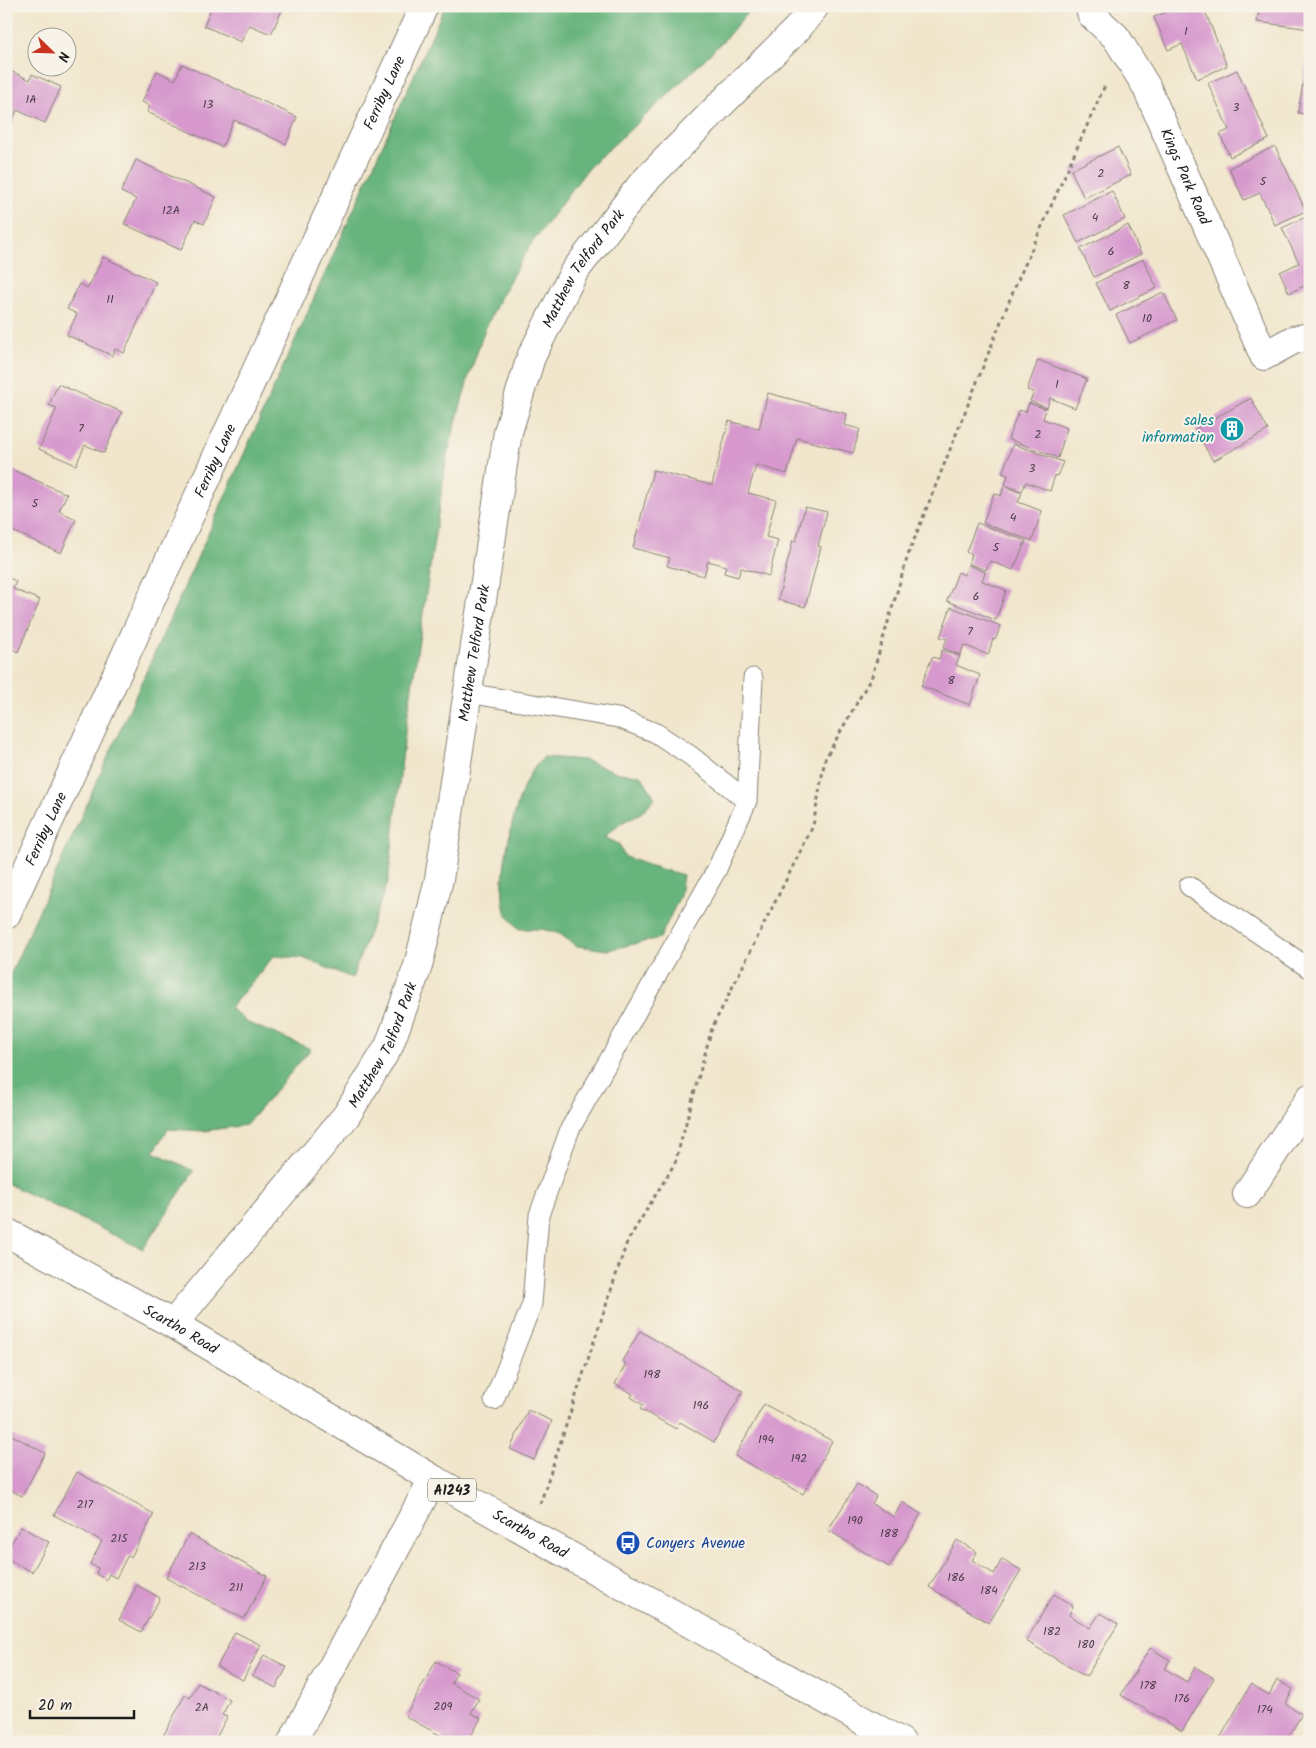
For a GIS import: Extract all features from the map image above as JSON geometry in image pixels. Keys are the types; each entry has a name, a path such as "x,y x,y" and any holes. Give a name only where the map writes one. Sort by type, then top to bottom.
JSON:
{"street":[{"name":"Ferriby Lane","path":"6,915 424,6"},
{"name":"Matthew Telford Park","path":"173,1324 346,1116 389,1046 418,966 439,879 508,432 531,357 574,272 642,184 797,29 815,6"},
{"name":"Kings Park Road","path":"1089,6 1092,15 1116,37 1146,86 1264,356 1293,340 1310,337"},
{"path":"1247,1194 1310,1098"},
{"name":"Scartho Road","path":"6,1232 173,1324 433,1479 901,1742"},
{"path":"292,1742 433,1479"}],"lane":[{"path":"494,1400 532,1304 539,1215 570,1128 717,870 748,801 753,678"},
{"path":"467,693 618,718 656,733 690,756 748,801"},
{"path":"1189,886 1310,969"}],"path":[{"path":"530,1534 627,1242 675,1163 712,1028 813,826 824,759 872,676 908,555 1014,289 1122,46"}],"green space":[{"path":"445,6 753,6 726,38 668,95 589,167 529,247 503,292 485,329 468,379 447,455 405,733 388,882 352,978 303,958 274,956 230,1008 246,1022 311,1049 246,1125 204,1131 168,1129 154,1152 194,1171 143,1249 6,1183 6,984"},
{"path":"544,757 585,760 619,773 641,775 655,798 641,813 623,822 604,837 619,844 624,856 683,875 680,896 660,938 608,950 576,946 560,934 542,929 519,929 507,916 503,898 503,881 513,819 532,770"}],"building":[{"path":"212,6 284,6 271,34 249,25 241,42 204,26"},
{"path":"1181,6 1203,6 1227,66 1197,79 1182,44 1168,50 1154,17"},
{"path":"1260,6 1310,6 1310,29 1257,22"},
{"path":"1310,47 1310,115 1298,113"},
{"path":"182,64 297,117 286,144 234,120 222,147 147,112 150,106 142,102 157,71 175,80"},
{"path":"6,69 30,80 31,78 41,78 61,87 45,123 17,110 10,127 6,125"},
{"path":"1237,70 1269,139 1230,157 1220,134 1229,130 1208,83"},
{"path":"1275,146 1306,211 1275,225 1260,193 1244,200 1229,168"},
{"path":"1118,147 1131,175 1084,198 1071,170"},
{"path":"136,160 216,197 204,224 195,220 181,250 124,224 136,199 121,192"},
{"path":"1112,191 1125,219 1078,243 1064,215"},
{"path":"1308,216 1310,219 1310,283 1289,293 1280,272 1299,263 1282,228"},
{"path":"1128,225 1141,254 1094,277 1080,249"},
{"path":"103,257 156,282 124,353 115,349 113,356 67,335 77,314 67,309 79,284 88,288"},
{"path":"1143,259 1157,288 1110,311 1096,283"},
{"path":"1163,292 1177,320 1130,343 1116,315"},
{"path":"1038,360 1087,379 1075,408 1050,398 1047,408 1030,401 1034,392 1027,390"},
{"path":"58,384 122,412 104,453 85,445 76,465 39,449 57,408 49,405"},
{"path":"768,393 847,414 844,425 860,429 853,453 797,438 787,474 756,465 748,493 776,500 766,537 778,540 769,576 741,568 738,577 724,573 726,566 708,561 704,576 667,566 670,558 633,548 653,470 712,485 729,421 759,429"},
{"name":"sales information","path":"1251,398 1268,430 1213,461 1195,429"},
{"path":"1029,403 1046,409 1043,419 1067,428 1058,458 1008,439 1019,410 1026,412"},
{"path":"1013,444 1063,462 1057,476 1055,475 1050,491 1026,482 1022,491 1005,485 1008,475 1002,473"},
{"path":"6,467 67,494 59,511 76,519 61,553 6,528"},
{"path":"1004,486 1022,493 1018,502 1042,511 1032,541 983,523 994,493 1001,496"},
{"path":"805,507 827,512 818,546 821,547 805,607 778,600 793,540 796,541"},
{"path":"977,523 1026,541 1013,570 990,561 986,570 969,564 972,554 966,552"},
{"path":"968,565 985,572 982,581 1006,590 996,620 947,601 958,572 964,575"},
{"path":"6,577 16,581 13,589 40,600 18,652 6,646"},
{"path":"951,607 1001,626 995,640 993,639 988,655 964,645 960,655 943,648 947,639 940,637"},
{"path":"942,650 960,656 956,665 980,675 970,705 921,686 932,657 939,659"},
{"path":"640,1331 743,1391 714,1442 680,1422 676,1429 640,1409 643,1405 631,1397 633,1394 615,1384 626,1364 622,1361"},
{"path":"764,1404 832,1441 803,1494 735,1456"},
{"path":"528,1410 552,1421 534,1460 510,1449"},
{"path":"6,1432 45,1453 22,1496 6,1488"},
{"path":"77,1472 154,1514 131,1557 128,1555 116,1578 109,1574 106,1580 96,1574 98,1568 90,1564 102,1541 54,1515"},
{"path":"857,1484 876,1496 872,1504 894,1517 902,1502 921,1514 889,1567 828,1530"},
{"path":"21,1527 49,1542 32,1572 6,1558 6,1552"},
{"path":"189,1534 267,1576 244,1619 166,1578"},
{"path":"957,1540 977,1552 972,1560 994,1574 1002,1559 1021,1570 989,1623 929,1587"},
{"path":"137,1585 160,1598 141,1632 119,1620"},
{"path":"1054,1594 1073,1606 1069,1615 1090,1628 1100,1613 1118,1624 1086,1677 1026,1641"},
{"path":"235,1632 261,1645 243,1680 217,1667"},
{"path":"1150,1648 1170,1660 1165,1669 1187,1682 1195,1667 1214,1678 1182,1731 1121,1695"},
{"path":"264,1655 287,1667 276,1688 253,1676"},
{"path":"436,1661 457,1673 451,1683 479,1699 471,1713 481,1718 468,1742 440,1742 443,1737 405,1716"},
{"path":"1277,1680 1293,1689 1285,1704 1302,1714 1285,1742 1218,1742 1251,1684 1269,1695"},
{"path":"198,1683 230,1700 222,1715 227,1717 214,1742 160,1742 185,1695 190,1698"}],"place":[{"name":"sales information","path":"1232,429"},
{"name":"Conyers Avenue","path":"628,1543"}]}
